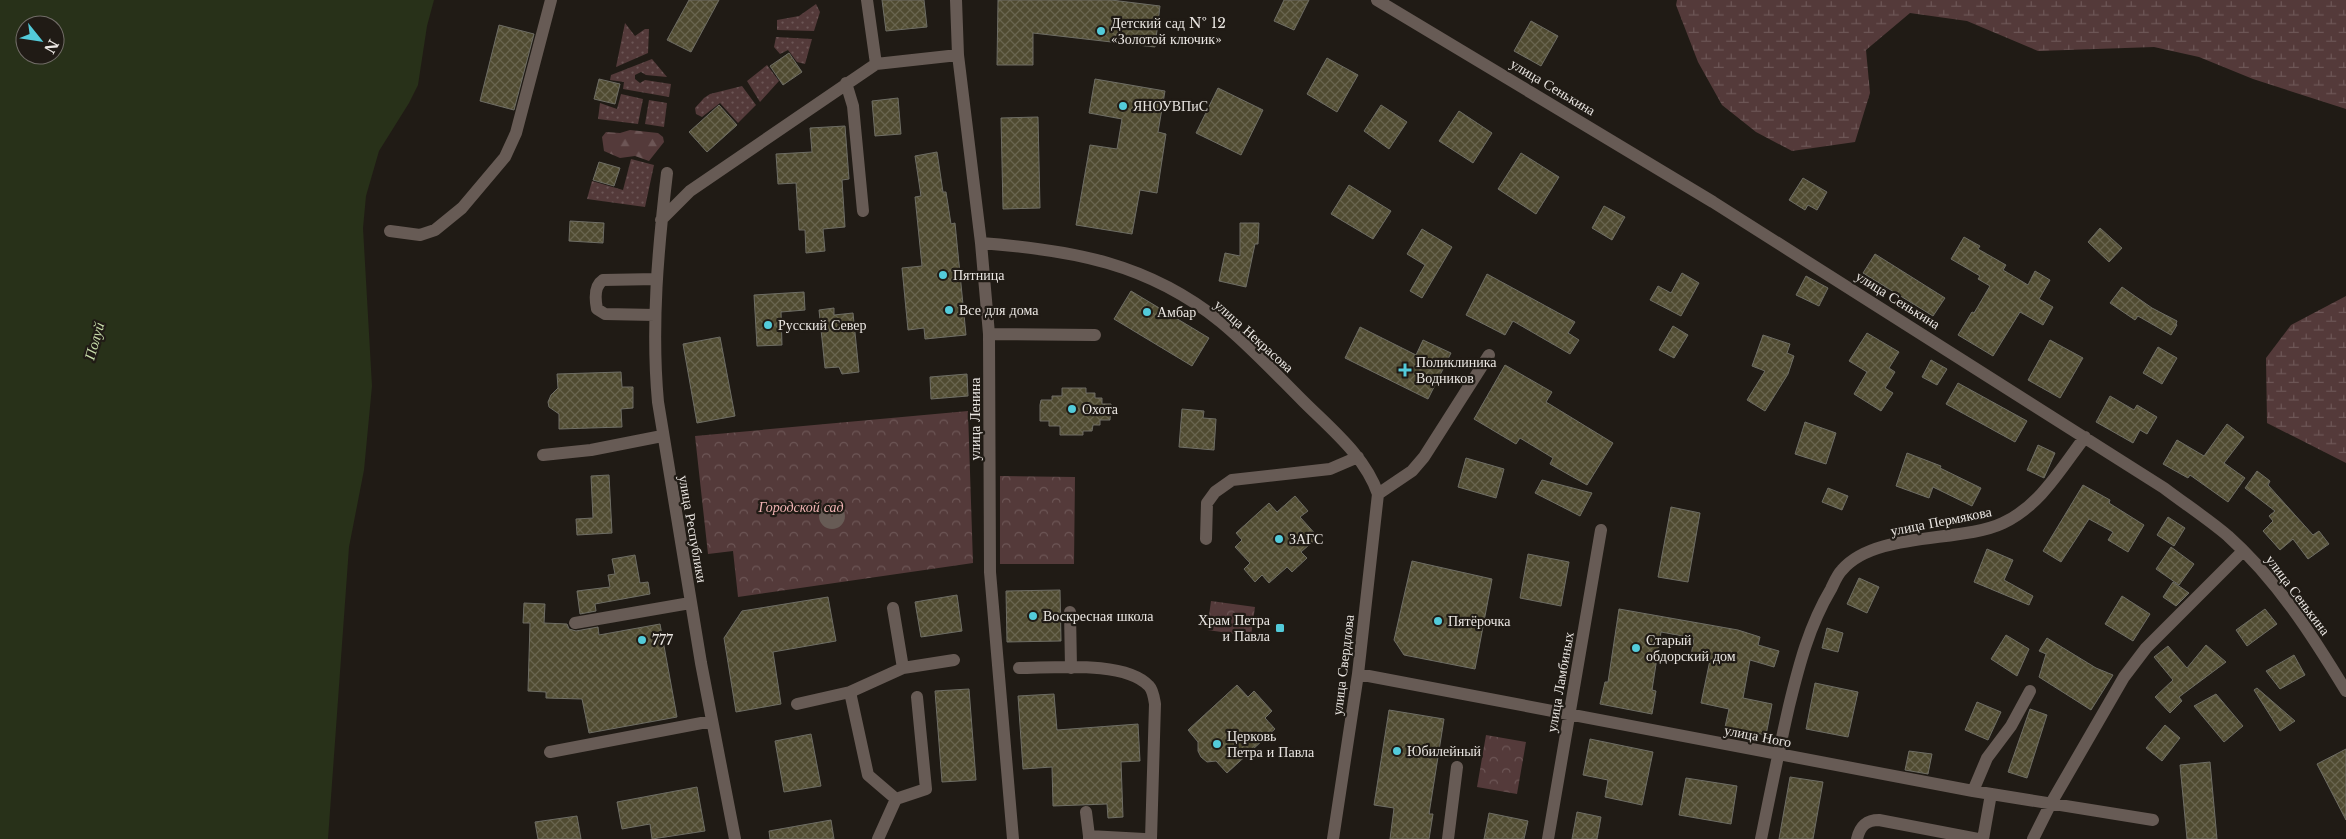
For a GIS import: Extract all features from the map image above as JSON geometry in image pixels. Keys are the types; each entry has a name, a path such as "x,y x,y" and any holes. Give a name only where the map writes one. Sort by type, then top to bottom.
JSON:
{"street":[{"path":"390,231 420,236 435,230 462,208 505,158 516,133 551,0"},
{"path":"867,0 876,64"},
{"name":"улица Ленина","path":"956,0 958,55 981,243 988,334 990,572 1013,839"},
{"name":"улица Сенькина","path":"1377,0 1606,135 2085,437 2178,499 2228,536 2262,570 2301,619 2346,691"},
{"path":"661,220 690,191 876,64 958,55"},
{"path":"846,83 853,106 863,211"},
{"name":"улица Республики","path":"667,174 661,220 657,279 655,374 662,436 690,603 735,839"},
{"name":"улица Некрасова","path":"981,243 1028,247 1095,258 1123,267 1173,291 1213,316 1244,342 1358,457 1372,477 1378,494"},
{"path":"655,316 605,314 596,309 596,288 603,280 657,279"},
{"path":"988,334 1095,335"},
{"path":"1378,494 1412,471 1424,457 1490,355"},
{"path":"543,454 591,450 662,436"},
{"name":"улица Пермякова","path":"1761,839 1778,755 1803,652 1814,622 1842,569 1859,556 1884,547 1921,538 1990,529 2005,523 2033,503 2085,437"},
{"path":"1206,539 1207,503 1215,492 1232,480 1330,469 1358,457"},
{"name":"улица Свердлова","path":"1333,839 1358,674 1378,494"},
{"name":"улица Ламбиных","path":"1548,839 1601,530"},
{"path":"2033,839 2050,805 2107,705 2146,648 2243,551"},
{"path":"575,623 690,603"},
{"path":"893,608 903,668"},
{"path":"1070,612 1071,668"},
{"path":"798,704 850,692 903,668 954,660"},
{"path":"1019,668 1116,670 1134,675 1150,686 1155,704 1151,839"},
{"name":"улица Ного","path":"1358,674 1570,716 1973,791 2050,805 2153,820"},
{"path":"850,692 868,775 896,799"},
{"path":"1973,791 1987,758 2011,726 2030,692"},
{"path":"878,839 896,799 926,789 917,697"},
{"path":"550,752 712,721"},
{"path":"1448,839 1457,767"},
{"path":"1983,839 1992,794"},
{"path":"1086,812 1089,838 1144,839"},
{"path":"1857,839 1863,825 1870,820 1880,820 1978,839"}],"green space":[{"path":"1677,0 2346,0 2346,109 2253,79 2199,57 2154,47 2038,51 1967,21 1910,13 1866,50 1870,93 1855,142 1792,151 1756,132 1722,105 1698,62 1676,5"},
{"path":"816,4 820,12 814,31 777,30 777,20 799,16"},
{"path":"625,23 635,36 645,29 649,29 648,53 616,67"},
{"path":"776,37 812,39 805,64 797,62 788,50 780,54 774,47"},
{"path":"652,59 667,77 646,75 641,72 635,75 635,79 640,83 645,80 671,84 669,97 623,89 624,82 610,80 611,75"},
{"path":"767,65 779,81 760,102 747,81"},
{"path":"742,86 756,105 738,123 720,103 702,117 696,114 695,108 710,94"},
{"path":"621,94 643,99 638,124 598,119 600,103 617,109"},
{"path":"649,100 667,103 664,127 645,124"},
{"path":"630,130 658,133 663,137 664,142 649,161 635,156 620,158 604,151 602,137 606,132 620,133"},
{"path":"631,159 654,165 645,207 587,199 592,181 623,190"},
{"path":"2346,296 2346,463 2267,423 2266,358 2291,325"},
{"name":"Городской сад","path":"968,411 973,563 738,597 733,551 708,554 695,436"},
{"path":"1000,476 1075,477 1074,564 1000,564"},
{"path":"1211,601 1255,607 1251,636 1207,630"},
{"path":"1486,735 1526,742 1517,794 1477,787"}],"water":[{"name":"Полуй","path":"0,0 434,0 427,26 418,85 379,151 366,196 363,228 372,386 364,470 349,547 328,839 0,839"}],"building":[{"path":"689,0 719,0 691,52 667,40"},
{"path":"882,0 924,0 927,27 886,31"},
{"path":"998,0 1111,0 1160,6 1155,47 1033,33 1033,65 997,65"},
{"path":"1284,0 1309,0 1294,30 1274,21"},
{"path":"1531,21 1558,36 1541,66 1514,51"},
{"path":"499,25 534,34 514,110 480,101"},
{"path":"789,53 802,72 783,85 770,66"},
{"path":"1327,58 1358,75 1337,112 1307,94"},
{"path":"599,79 620,84 615,104 594,99"},
{"path":"1095,79 1165,91 1158,132 1166,134 1157,193 1140,190 1132,234 1076,225 1090,145 1117,149 1122,119 1089,113"},
{"path":"1218,88 1263,110 1241,155 1196,133"},
{"path":"898,98 901,134 875,136 872,101"},
{"path":"719,105 737,125 707,152 689,132"},
{"path":"1381,105 1407,122 1389,149 1364,131"},
{"path":"1459,111 1492,133 1473,163 1439,141"},
{"path":"1038,117 1040,208 1003,209 1001,118"},
{"path":"845,126 849,179 842,180 845,227 823,229 825,251 806,253 805,230 799,230 796,183 778,184 776,154 812,152 810,128"},
{"path":"937,152 943,192 946,192 951,224 955,223 966,335 925,339 924,328 908,330 902,268 922,266 915,197 921,196 915,156"},
{"path":"1521,153 1559,177 1536,214 1498,189"},
{"path":"599,162 620,168 614,186 593,180"},
{"path":"1803,178 1827,192 1817,210 1808,205 1805,210 1789,200"},
{"path":"1349,185 1391,211 1373,239 1331,214"},
{"path":"1604,206 1625,217 1612,240 1592,228"},
{"path":"570,221 604,223 603,243 569,241"},
{"path":"1240,223 1259,223 1258,244 1255,244 1246,287 1219,281 1225,253 1240,256"},
{"path":"2100,228 2122,248 2109,262 2088,242"},
{"path":"1422,229 1452,247 1422,298 1410,291 1425,265 1407,254"},
{"path":"1964,237 1980,246 1978,249 2006,265 2003,270 2028,285 2035,271 2050,280 2039,299 2053,307 2043,325 2020,312 1993,356 1958,335 1990,286 1978,279 1980,276 1951,259"},
{"path":"1875,254 1945,298 1933,316 1863,273"},
{"path":"1682,273 1699,283 1681,316 1650,300 1658,286 1671,293"},
{"path":"1487,274 1575,322 1568,333 1579,340 1570,354 1513,321 1505,335 1466,315"},
{"path":"1806,276 1828,288 1819,306 1796,295"},
{"path":"2122,287 2152,308 2177,321 2177,325 2171,335 2138,316 2135,320 2110,303"},
{"path":"1131,291 1209,338 1192,366 1114,319"},
{"path":"804,292 805,310 781,312 782,345 757,346 754,295"},
{"path":"834,308 834,315 853,313 859,372 842,374 839,367 825,368 819,310"},
{"path":"1673,326 1688,335 1674,358 1659,350"},
{"path":"1360,327 1416,355 1423,340 1451,353 1428,399 1345,358"},
{"path":"1867,333 1899,352 1889,368 1895,372 1885,388 1893,393 1881,411 1854,394 1867,372 1849,361"},
{"path":"1763,335 1790,344 1787,353 1794,356 1788,374 1765,411 1747,400 1765,371 1752,366"},
{"path":"720,337 735,416 697,423 683,344"},
{"path":"2050,340 2083,358 2060,398 2028,380"},
{"path":"2158,347 2177,358 2162,384 2143,373"},
{"path":"1931,360 1947,369 1937,385 1922,377"},
{"path":"1505,365 1552,392 1546,402 1613,443 1587,485 1550,464 1553,458 1520,438 1516,444 1474,419"},
{"path":"621,372 622,387 633,387 633,408 621,409 622,427 559,429 559,414 549,407 548,402 551,395 558,388 557,374"},
{"path":"967,374 968,396 931,399 930,377"},
{"path":"1958,383 2027,421 2015,442 1946,404"},
{"path":"1062,388 1086,388 1086,393 1095,393 1095,398 1102,398 1102,404 1111,404 1110,420 1100,420 1100,425 1093,425 1092,431 1083,431 1083,435 1060,435 1060,426 1049,426 1049,421 1040,421 1040,405 1041,400 1052,400 1052,396 1062,396"},
{"path":"2110,396 2134,410 2137,405 2157,417 2147,434 2140,430 2133,443 2096,422"},
{"path":"1182,409 1204,411 1203,418 1216,419 1214,450 1179,447"},
{"path":"1805,422 1836,433 1826,464 1795,454"},
{"path":"2227,424 2244,437 2224,463 2245,478 2228,502 2190,475 2188,478 2163,464 2177,440 2204,456"},
{"path":"2038,445 2055,453 2044,478 2027,470"},
{"path":"1907,453 1941,466 1940,468 1981,488 1972,506 1933,487 1929,498 1896,486"},
{"path":"1466,458 1504,469 1496,498 1458,487"},
{"path":"2257,471 2270,481 2268,485 2313,535 2319,531 2329,544 2308,559 2293,539 2280,550 2263,531 2273,521 2269,516 2275,511 2245,488"},
{"path":"609,475 612,533 577,535 576,519 593,518 591,476"},
{"path":"1542,480 1592,493 1580,516 1535,493"},
{"path":"2083,485 2110,500 2109,503 2144,525 2128,552 2108,540 2113,532 2089,519 2061,562 2043,551"},
{"path":"1828,488 1848,496 1842,510 1822,502"},
{"name":"ЗАГС","path":"1295,496 1308,511 1300,517 1318,537 1301,552 1307,558 1292,572 1287,567 1269,583 1262,575 1255,582 1244,569 1250,563 1235,547 1242,540 1236,533 1269,503 1277,512"},
{"path":"1671,507 1700,513 1688,582 1658,577"},
{"path":"2168,517 2185,528 2174,546 2157,535"},
{"path":"2171,547 2194,564 2179,585 2156,569"},
{"path":"1987,549 2013,560 2004,580 2033,596 2029,605 1974,582"},
{"path":"1528,554 1569,562 1561,606 1520,598"},
{"path":"635,555 640,583 648,582 650,594 595,604 596,611 580,614 577,591 610,587 608,575 615,574 612,559"},
{"path":"1412,561 1492,579 1475,669 1404,655 1394,640"},
{"path":"1859,578 1879,587 1867,613 1847,604"},
{"path":"2173,582 2189,593 2176,606 2163,597"},
{"name":"Воскресная школа","path":"1060,590 1061,641 1007,642 1006,591"},
{"path":"957,595 962,631 921,637 915,602"},
{"path":"2122,596 2150,614 2133,641 2105,624"},
{"path":"828,597 836,641 773,652 781,704 736,712 724,638 742,611"},
{"path":"524,603 545,604 544,623 567,624 569,629 576,631 598,627 599,635 660,624 677,717 589,733 582,699 546,698 546,692 528,691 530,623 523,623"},
{"path":"1619,609 1738,630 1760,637 1758,645 1779,651 1774,667 1750,660 1743,698 1772,704 1766,735 1725,727 1729,709 1701,703 1710,660 1691,656 1694,638 1661,632 1652,690 1656,691 1652,714 1600,704 1605,682 1608,682"},
{"path":"2265,609 2277,624 2247,646 2236,630"},
{"path":"1827,628 1843,633 1838,652 1822,648"},
{"path":"2006,635 2029,649 2017,676 1991,659"},
{"path":"2047,638 2096,668 2113,675 2091,710 2039,677 2046,654 2039,651"},
{"path":"2206,645 2226,662 2179,697 2182,701 2170,713 2155,697 2173,680 2154,657 2168,646 2187,668"},
{"path":"2294,655 2305,675 2280,689 2266,671"},
{"path":"1815,683 1858,692 1848,737 1806,729"},
{"path":"1237,685 1248,697 1254,691 1272,711 1265,718 1275,729 1227,773 1216,761 1207,762 1201,757 1198,751 1198,742 1188,730"},
{"path":"2257,688 2295,721 2280,731 2254,690"},
{"path":"969,689 976,780 942,782 935,691"},
{"path":"1054,694 1057,730 1138,724 1140,761 1121,762 1123,817 1108,818 1107,804 1053,806 1052,767 1023,769 1018,696"},
{"path":"2216,694 2243,726 2224,742 2194,706"},
{"path":"1977,702 2001,712 1988,740 1965,730"},
{"path":"2030,709 2047,715 2027,778 2008,772"},
{"path":"1389,710 1444,719 1429,814 1433,814 1429,839 1390,839 1394,808 1374,805"},
{"path":"2165,725 2180,738 2162,761 2146,748"},
{"path":"811,734 821,786 784,792 775,741"},
{"path":"1590,739 1653,752 1642,805 1605,797 1608,780 1583,775"},
{"path":"2346,749 2346,820 2317,764"},
{"path":"1909,751 1932,754 1928,774 1905,770"},
{"path":"2210,762 2217,839 2187,839 2180,765"},
{"path":"1790,777 1823,782 1813,839 1779,839"},
{"path":"1686,778 1737,786 1731,824 1679,815"},
{"path":"697,787 705,831 652,839 650,824 622,829 617,802"},
{"path":"1577,812 1601,817 1597,839 1572,839"},
{"path":"1489,813 1528,821 1524,839 1484,839"},
{"path":"577,816 581,839 538,839 535,822"},
{"path":"831,820 834,839 770,839 769,831"}],"place":[{"name":"Детский сад № 12 «Золотой ключик»","path":"1101,31"},
{"name":"ЯНОУВПиС","path":"1123,106"},
{"name":"Пятница","path":"943,275"},
{"name":"Все для дома","path":"949,310"},
{"name":"Амбар","path":"1147,312"},
{"name":"Русский Север","path":"768,325"},
{"name":"Поликлиника Водников","path":"1405,370"},
{"name":"Охота","path":"1072,409"},
{"name":"ЗАГС","path":"1279,539"},
{"name":"Воскресная школа","path":"1033,616"},
{"name":"Пятёрочка","path":"1438,621"},
{"name":"Храм Петра и Павла","path":"1280,628"},
{"name":"777","path":"642,640"},
{"name":"Старый обдорский дом","path":"1636,648"},
{"name":"Церковь Петра и Павла","path":"1217,744"},
{"name":"Юбилейный","path":"1397,751"}]}
